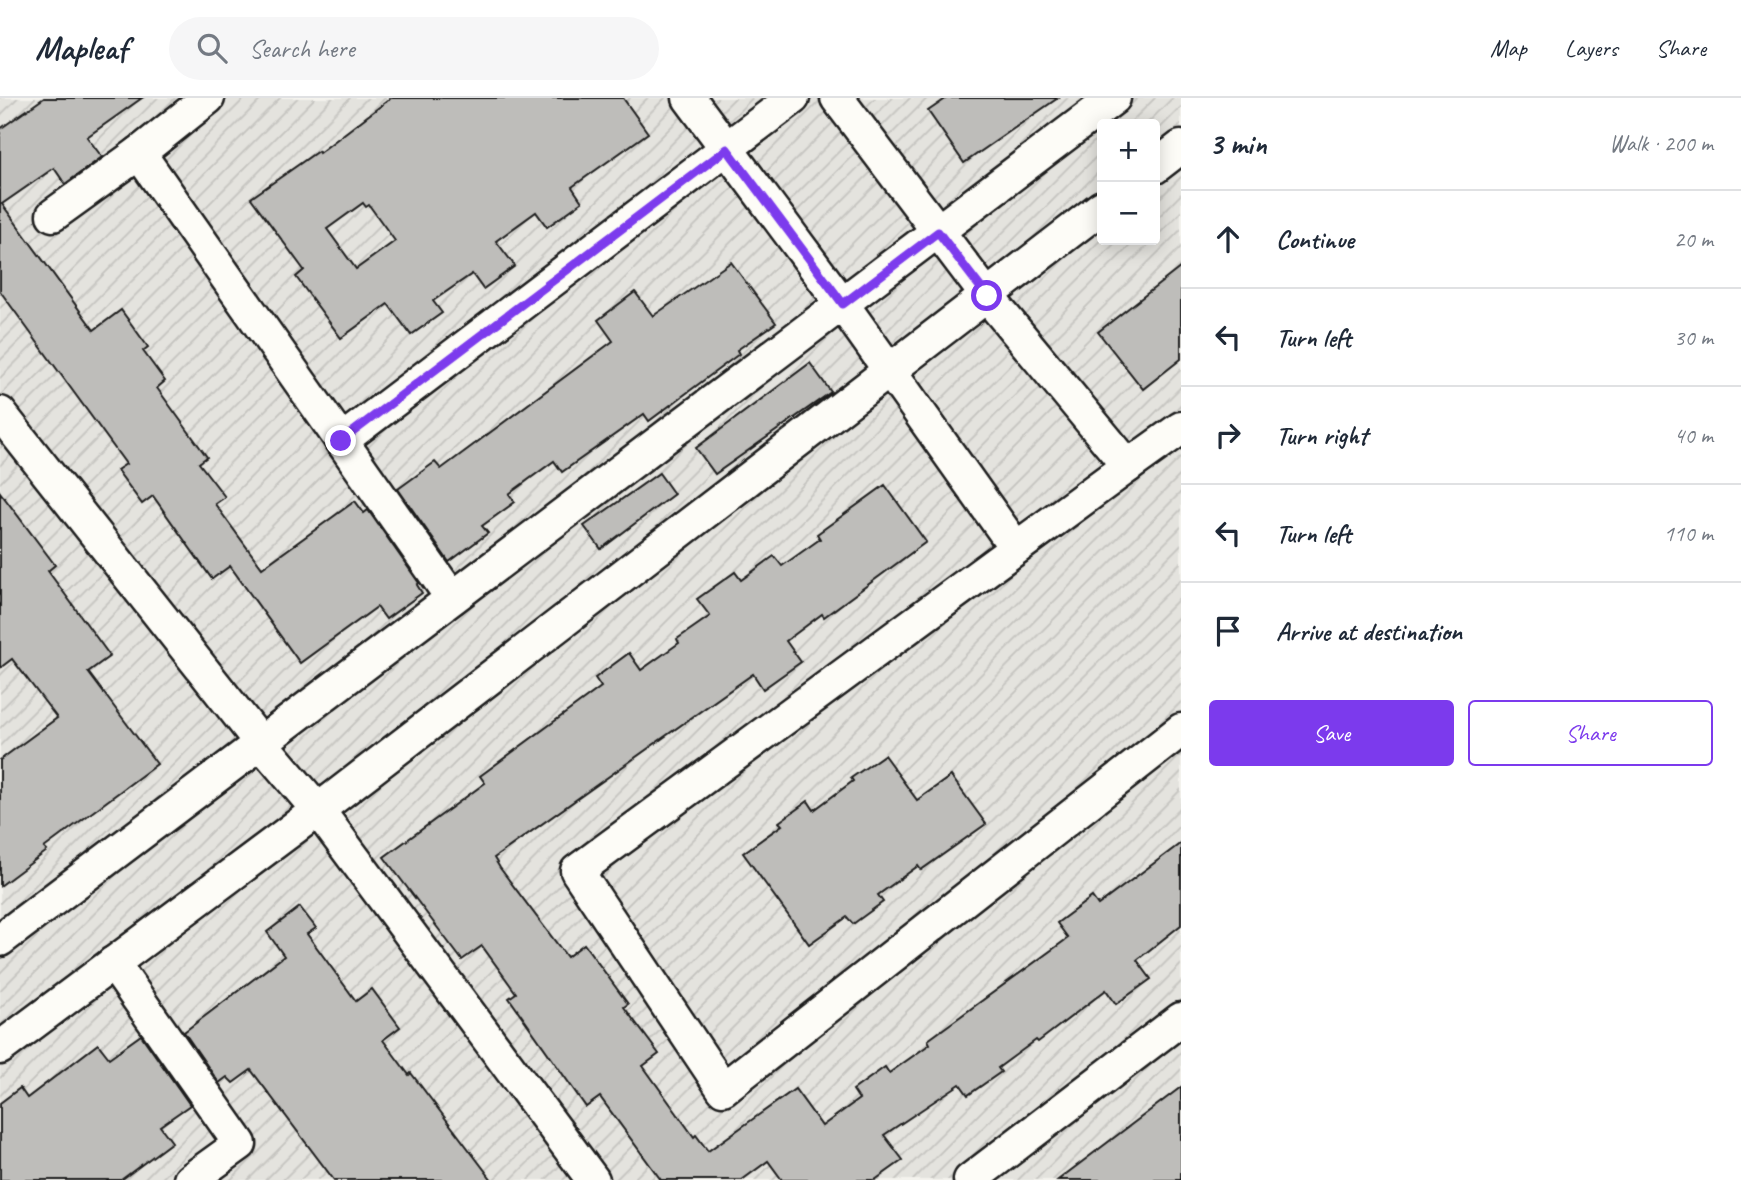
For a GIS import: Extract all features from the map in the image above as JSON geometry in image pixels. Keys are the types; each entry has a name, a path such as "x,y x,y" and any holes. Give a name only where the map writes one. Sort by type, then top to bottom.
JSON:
{"street":[{"path":"53,215 139,153 208,98"},
{"path":"689,98 843,304 1016,548"},
{"path":"341,441 793,98"},
{"path":"837,98 987,296 1128,466"},
{"path":"0,940 1114,98"},
{"path":"1160,163 1181,147"},
{"path":"139,153 452,598"},
{"path":"0,1048 318,810 1097,211"},
{"path":"0,413 260,742 318,810 593,1180"},
{"path":"1181,428 576,871 723,1089 1181,730"},
{"path":"113,963 240,1144 190,1180"},
{"path":"970,1180 1181,1019"}],"shaded area":[{"path":"0,98 1181,98 1181,1180 0,1180"}],"building":[{"path":"44,98 142,98 87,137 102,157 65,184 54,168 2,204 94,330 121,310 148,347 143,351 165,381 157,388 207,457 199,463 225,497 215,504 262,568 355,501 364,513 368,510 419,583 417,585 422,593 386,619 377,607 300,663 230,566 212,579 153,496 142,504 117,470 126,464 0,291 0,129"},
{"path":"391,98 623,98 648,133 572,187 582,202 547,227 536,212 496,241 515,266 483,289 472,274 433,301 442,313 411,335 388,304 341,338 296,277 304,270 251,198 318,151 319,153","holes":["363,203 366,207 369,205 395,241 356,269 327,229"]},
{"path":"947,98 1058,98 964,163 928,111"},
{"path":"731,262 776,323 737,350 739,354 649,421 644,414 562,472 554,461 509,494 515,502 482,526 488,533 449,562 398,489 435,462 441,469 613,341 598,320 635,292 653,316"},
{"path":"1181,267 1181,359 1143,389 1098,332"},
{"path":"810,363 831,392 715,474 696,448"},
{"path":"659,473 674,494 601,549 584,526"},
{"path":"885,485 926,542 824,617 822,614 786,641 801,662 763,689 753,674 494,858 500,868 567,957 584,944 628,1004 624,1007 659,1054 643,1066 694,1137 696,1135 708,1151 795,1089 822,1126 859,1099 853,1090 885,1067 889,1073 930,1044 928,1040 1068,938 1057,923 1092,897 1098,905 1181,843 1181,925 1137,960 1151,979 1116,1004 1106,990 1038,1042 1036,1040 998,1068 1001,1072 968,1095 960,1084 884,1135 903,1160 875,1180 782,1180 768,1161 742,1180 661,1180 600,1097 586,1107 509,998 516,993 482,946 462,960 384,857 485,783 480,776 601,687 595,678 629,653 641,670 679,643 677,639 710,616 697,599 735,572 741,580 774,556 782,566 820,539 817,534"},
{"path":"0,492 55,565 48,571 110,656 88,672 157,764 44,848 47,851 0,886 0,760 57,718 12,659 0,668"},
{"path":"884,755 917,800 951,776 986,824 921,870 918,866 878,895 883,902 853,924 847,917 809,944 743,853 782,825 779,822 808,801 814,810 853,781 851,778"},
{"path":"300,907 316,928 307,934 356,1001 372,989 400,1027 383,1040 492,1180 334,1180 251,1070 233,1083 227,1077 219,1083 184,1032 284,956 267,932"},
{"path":"141,1035 190,1105 160,1126 172,1142 121,1180 0,1180 0,1103 20,1088 27,1098 98,1044 109,1058"},
{"path":"1181,1087 1181,1180 1058,1180"}],"route":[{"path":"341,441 727,149 843,304 938,232 987,296"}]}
